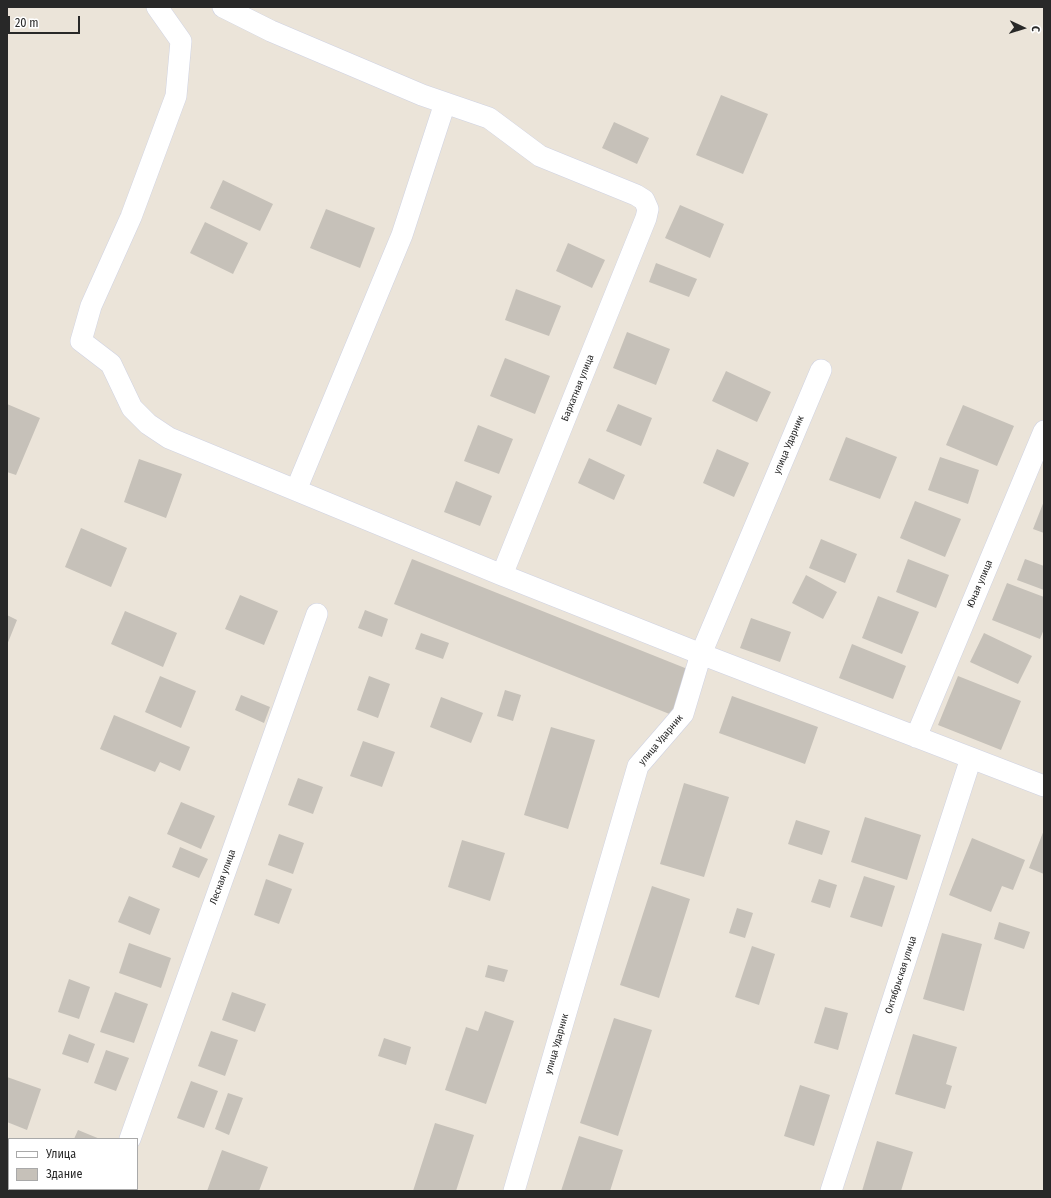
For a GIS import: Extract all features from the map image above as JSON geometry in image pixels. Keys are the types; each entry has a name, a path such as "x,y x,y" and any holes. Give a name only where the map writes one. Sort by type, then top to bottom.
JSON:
{"street":[{"path":"157,7 181,40 176,96 131,217 91,306 81,341 111,364 132,408 148,424 169,438 502,575 701,654 1044,786"},
{"path":"223,7 271,31 422,95 445,103 402,235 296,490"},
{"name":"Бархатная улица","path":"445,103 489,118 540,156 636,194 644,200 648,209 646,218 502,575"},
{"name":"улица Ударник","path":"514,1191 638,766 683,714 701,654 821,370"},
{"name":"Юная улица","path":"916,737 1044,431"},
{"name":"Лесная улица","path":"130,1138 317,614"},
{"name":"Октябрьская улица","path":"831,1191 970,758"}],"building":[{"path":"721,95 768,114 743,174 696,155"},
{"path":"614,122 649,138 637,164 602,148"},
{"path":"223,180 273,204 260,231 210,208"},
{"path":"680,205 724,224 710,258 665,238"},
{"path":"326,209 375,228 360,268 310,248"},
{"path":"205,222 248,243 233,274 190,253"},
{"path":"568,243 605,260 592,288 556,271"},
{"path":"656,263 697,279 689,297 649,282"},
{"path":"516,289 561,306 549,336 505,320"},
{"path":"627,332 670,349 656,385 613,368"},
{"path":"505,358 550,376 535,414 490,396"},
{"path":"726,371 771,392 757,422 712,401"},
{"path":"7,404 40,418 16,475 7,472"},
{"path":"618,404 652,418 641,446 606,431"},
{"path":"963,405 1014,426 997,466 946,445"},
{"path":"478,425 513,439 499,474 464,461"},
{"path":"846,437 897,457 880,499 829,480"},
{"path":"717,449 749,463 734,497 703,483"},
{"path":"940,457 979,470 968,504 928,490"},
{"path":"589,458 625,475 614,500 578,483"},
{"path":"139,459 182,474 166,518 124,502"},
{"path":"456,481 492,496 480,526 444,512"},
{"path":"915,501 961,519 945,557 900,538"},
{"path":"1044,501 1044,533 1033,529"},
{"path":"81,528 127,548 111,587 65,567"},
{"path":"821,539 857,554 845,583 809,568"},
{"path":"412,559 690,670 672,715 394,604"},
{"path":"908,559 949,575 936,608 896,592"},
{"path":"1025,559 1044,566 1044,590 1017,580"},
{"path":"806,575 837,592 823,619 792,603"},
{"path":"1007,583 1044,597 1044,629 1040,639 992,620"},
{"path":"240,595 278,611 264,645 225,629"},
{"path":"878,596 919,612 902,654 862,638"},
{"path":"365,610 388,619 382,637 358,628"},
{"path":"125,611 177,633 163,667 111,644"},
{"path":"7,615 17,620 7,645"},
{"path":"751,618 791,632 780,662 740,648"},
{"path":"421,633 449,643 443,659 415,649"},
{"path":"984,633 1032,656 1018,684 970,662"},
{"path":"852,644 906,666 893,699 839,678"},
{"path":"160,676 196,691 181,728 145,712"},
{"path":"369,676 390,684 378,718 357,710"},
{"path":"958,676 1021,701 1001,750 938,725"},
{"path":"505,690 521,695 513,721 497,716"},
{"path":"241,695 270,707 264,723 235,710"},
{"path":"732,696 818,727 805,764 719,733"},
{"path":"441,697 483,713 471,743 430,727"},
{"path":"114,715 190,747 180,771 160,762 155,772 100,749"},
{"path":"551,727 595,740 568,829 524,815"},
{"path":"363,741 395,752 382,787 350,776"},
{"path":"298,778 323,787 313,814 288,805"},
{"path":"684,783 729,797 704,877 660,864"},
{"path":"181,802 215,816 201,849 167,834"},
{"path":"865,817 921,835 907,880 851,862"},
{"path":"796,820 830,831 822,855 788,844"},
{"path":"1044,830 1044,874 1029,868"},
{"path":"279,834 304,843 293,874 268,865"},
{"path":"972,838 1025,860 1013,890 1002,886 991,912 949,895"},
{"path":"462,840 505,853 490,901 448,887"},
{"path":"180,847 208,859 199,878 172,867"},
{"path":"864,876 895,886 882,927 850,917"},
{"path":"266,879 292,889 279,924 254,915"},
{"path":"819,879 837,885 830,908 811,902"},
{"path":"652,886 690,899 659,998 620,985"},
{"path":"129,896 160,909 150,935 118,922"},
{"path":"737,908 753,913 745,938 729,933"},
{"path":"999,922 1030,932 1024,949 994,939"},
{"path":"942,933 982,944 964,1011 923,999"},
{"path":"129,943 171,958 161,988 119,973"},
{"path":"752,946 775,954 759,1005 735,997"},
{"path":"488,965 508,970 504,982 485,977"},
{"path":"69,979 90,987 79,1019 58,1012"},
{"path":"115,992 148,1004 134,1043 100,1032"},
{"path":"232,992 266,1004 255,1032 222,1020"},
{"path":"825,1007 848,1013 838,1050 814,1043"},
{"path":"485,1011 514,1021 486,1104 445,1090 466,1027 478,1031"},
{"path":"614,1018 652,1030 618,1136 580,1123"},
{"path":"211,1031 238,1040 225,1076 198,1066"},
{"path":"69,1034 95,1044 88,1063 62,1054"},
{"path":"913,1034 957,1047 946,1084 952,1086 945,1109 895,1094"},
{"path":"384,1038 411,1047 406,1065 378,1056"},
{"path":"106,1050 129,1058 116,1091 94,1083"},
{"path":"7,1077 41,1089 27,1130 7,1122"},
{"path":"191,1081 218,1091 204,1128 177,1118"},
{"path":"800,1085 830,1095 814,1146 784,1136"},
{"path":"228,1093 243,1098 229,1135 215,1129"},
{"path":"435,1123 474,1135 456,1191 413,1191"},
{"path":"78,1130 98,1138 74,1138"},
{"path":"579,1136 623,1150 610,1191 561,1191"},
{"path":"877,1141 913,1152 901,1191 862,1191"},
{"path":"222,1150 268,1167 259,1191 207,1191"}]}
